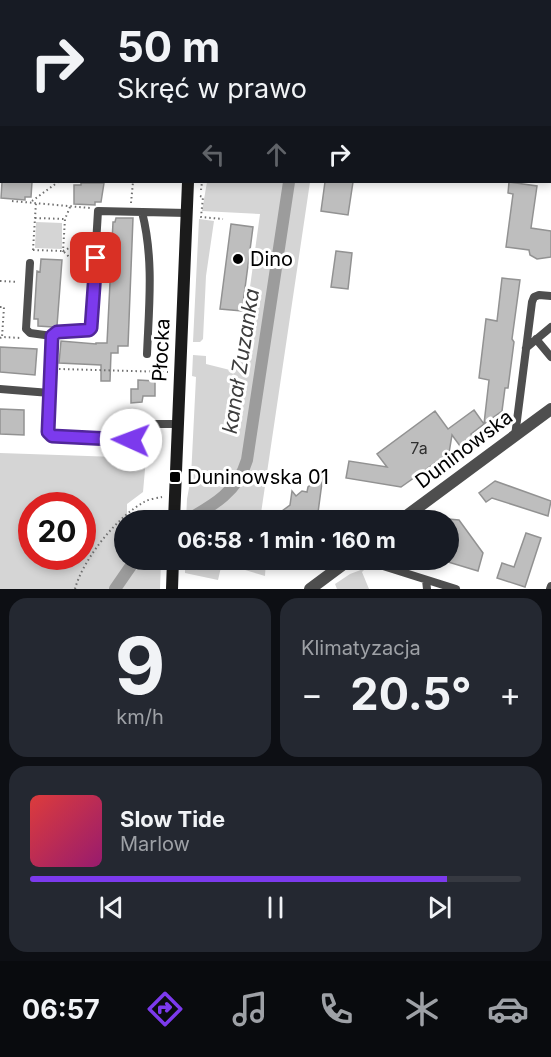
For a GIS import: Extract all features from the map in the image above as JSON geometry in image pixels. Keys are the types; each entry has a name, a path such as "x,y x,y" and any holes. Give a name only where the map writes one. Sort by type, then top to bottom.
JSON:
{"street":[{"name":"Płocka","path":"174,510 188,183"},
{"name":"Duninowska","path":"415,510 551,409"},
{"path":"172,589 173,570"},
{"path":"310,589 336,570"}],"lane":[{"path":"30,263 27,330 30,333 52,336 57,332 89,330 91,328 98,211 187,213"},
{"path":"142,212 148,235 151,284 147,354"},
{"path":"515,436 534,297 551,296"},
{"path":"526,348 551,327"},
{"path":"52,336 48,432 52,436 131,440 154,424 177,424"},
{"path":"536,339 551,357"},
{"path":"0,390 50,393"},
{"path":"395,570 456,589"},
{"path":"426,580 427,589"}],"path":[{"path":"30,202 57,183"},
{"path":"131,212 133,183"},
{"path":"200,196 203,196 201,217 223,219"},
{"path":"12,201 95,208 98,211"},
{"path":"30,263 36,202"},
{"path":"70,207 65,219 63,251 94,281"},
{"path":"35,218 65,219"},
{"path":"33,250 63,251 97,235"},
{"path":"0,281 29,283"},
{"path":"0,307 4,307 1,338 26,339"},
{"path":"51,368 171,372"},
{"path":"75,589 89,558 107,535 129,514 145,502 174,495"}],"shaded area":[{"path":"207,183 310,183 261,510 186,510 191,477 196,377 192,376 193,355 206,356 206,364 234,371 235,361 240,360 260,214 202,211"},
{"path":"199,219 214,221 206,276 203,339 200,342 193,342"},
{"path":"36,222 62,223 62,249 35,248"},
{"path":"0,453 146,458 143,492 127,504 127,510 114,510 114,570 161,570 160,589 0,589"},
{"path":"185,570 220,570 218,580 185,573"},
{"path":"245,570 265,570 265,576"},
{"path":"364,570 362,572 369,589 337,589 335,584 350,574"}],"building":[{"path":"2,183 32,183 31,197 25,197 25,200 1,198"},
{"path":"81,183 104,183 101,202 95,202 95,205 74,204 74,185 81,185"},
{"path":"325,183 353,183 348,215 321,211"},
{"path":"509,183 537,186 531,228 551,231 551,257 537,259 530,255 529,250 506,247 513,194 508,193"},
{"path":"116,218 133,218 128,346 118,346 118,353 111,353 110,381 101,381 101,365 59,363 61,341 107,343 113,222"},
{"name":"Dino","path":"231,224 253,227 242,311 220,309"},
{"path":"336,251 352,253 348,289 331,287"},
{"path":"41,259 62,260 57,326 53,327 38,326 38,319 34,319 37,271 40,272"},
{"path":"502,278 520,280 512,339 514,342 508,388 505,388 502,411 484,424 489,380 479,378 486,319 497,321"},
{"path":"0,347 37,349 35,375 0,372"},
{"path":"138,380 155,381 155,396 143,396 142,402 131,403 131,389 138,389"},
{"path":"0,409 24,410 24,435 0,434"},
{"path":"474,410 484,424 471,434 473,436 460,446 452,435 449,453 401,487 346,478 349,461 387,467 377,454 435,411 448,429"},
{"path":"153,437 153,450 141,449 142,438"},
{"path":"323,475 318,510 283,510 290,505 292,491 296,496 302,491 307,492 308,487"},
{"path":"495,481 551,501 548,516 492,498 486,502 479,493"},
{"path":"459,520 483,553 478,571 459,565"},
{"path":"526,533 541,538 525,587 497,578 502,563 514,567"}],"waterway":[{"name":"kanał Zuzanka","path":"204,510 231,489 243,471 247,460 289,183"},
{"name":"kanał Zuzanka","path":"115,589 128,570"}],"place":[{"name":"Dino","path":"238,259"},
{"name":"Duninowska 01","path":"175,477"}],"route":[{"path":"96,258 91,328 57,332 52,336 48,432 52,436 131,440"}]}
